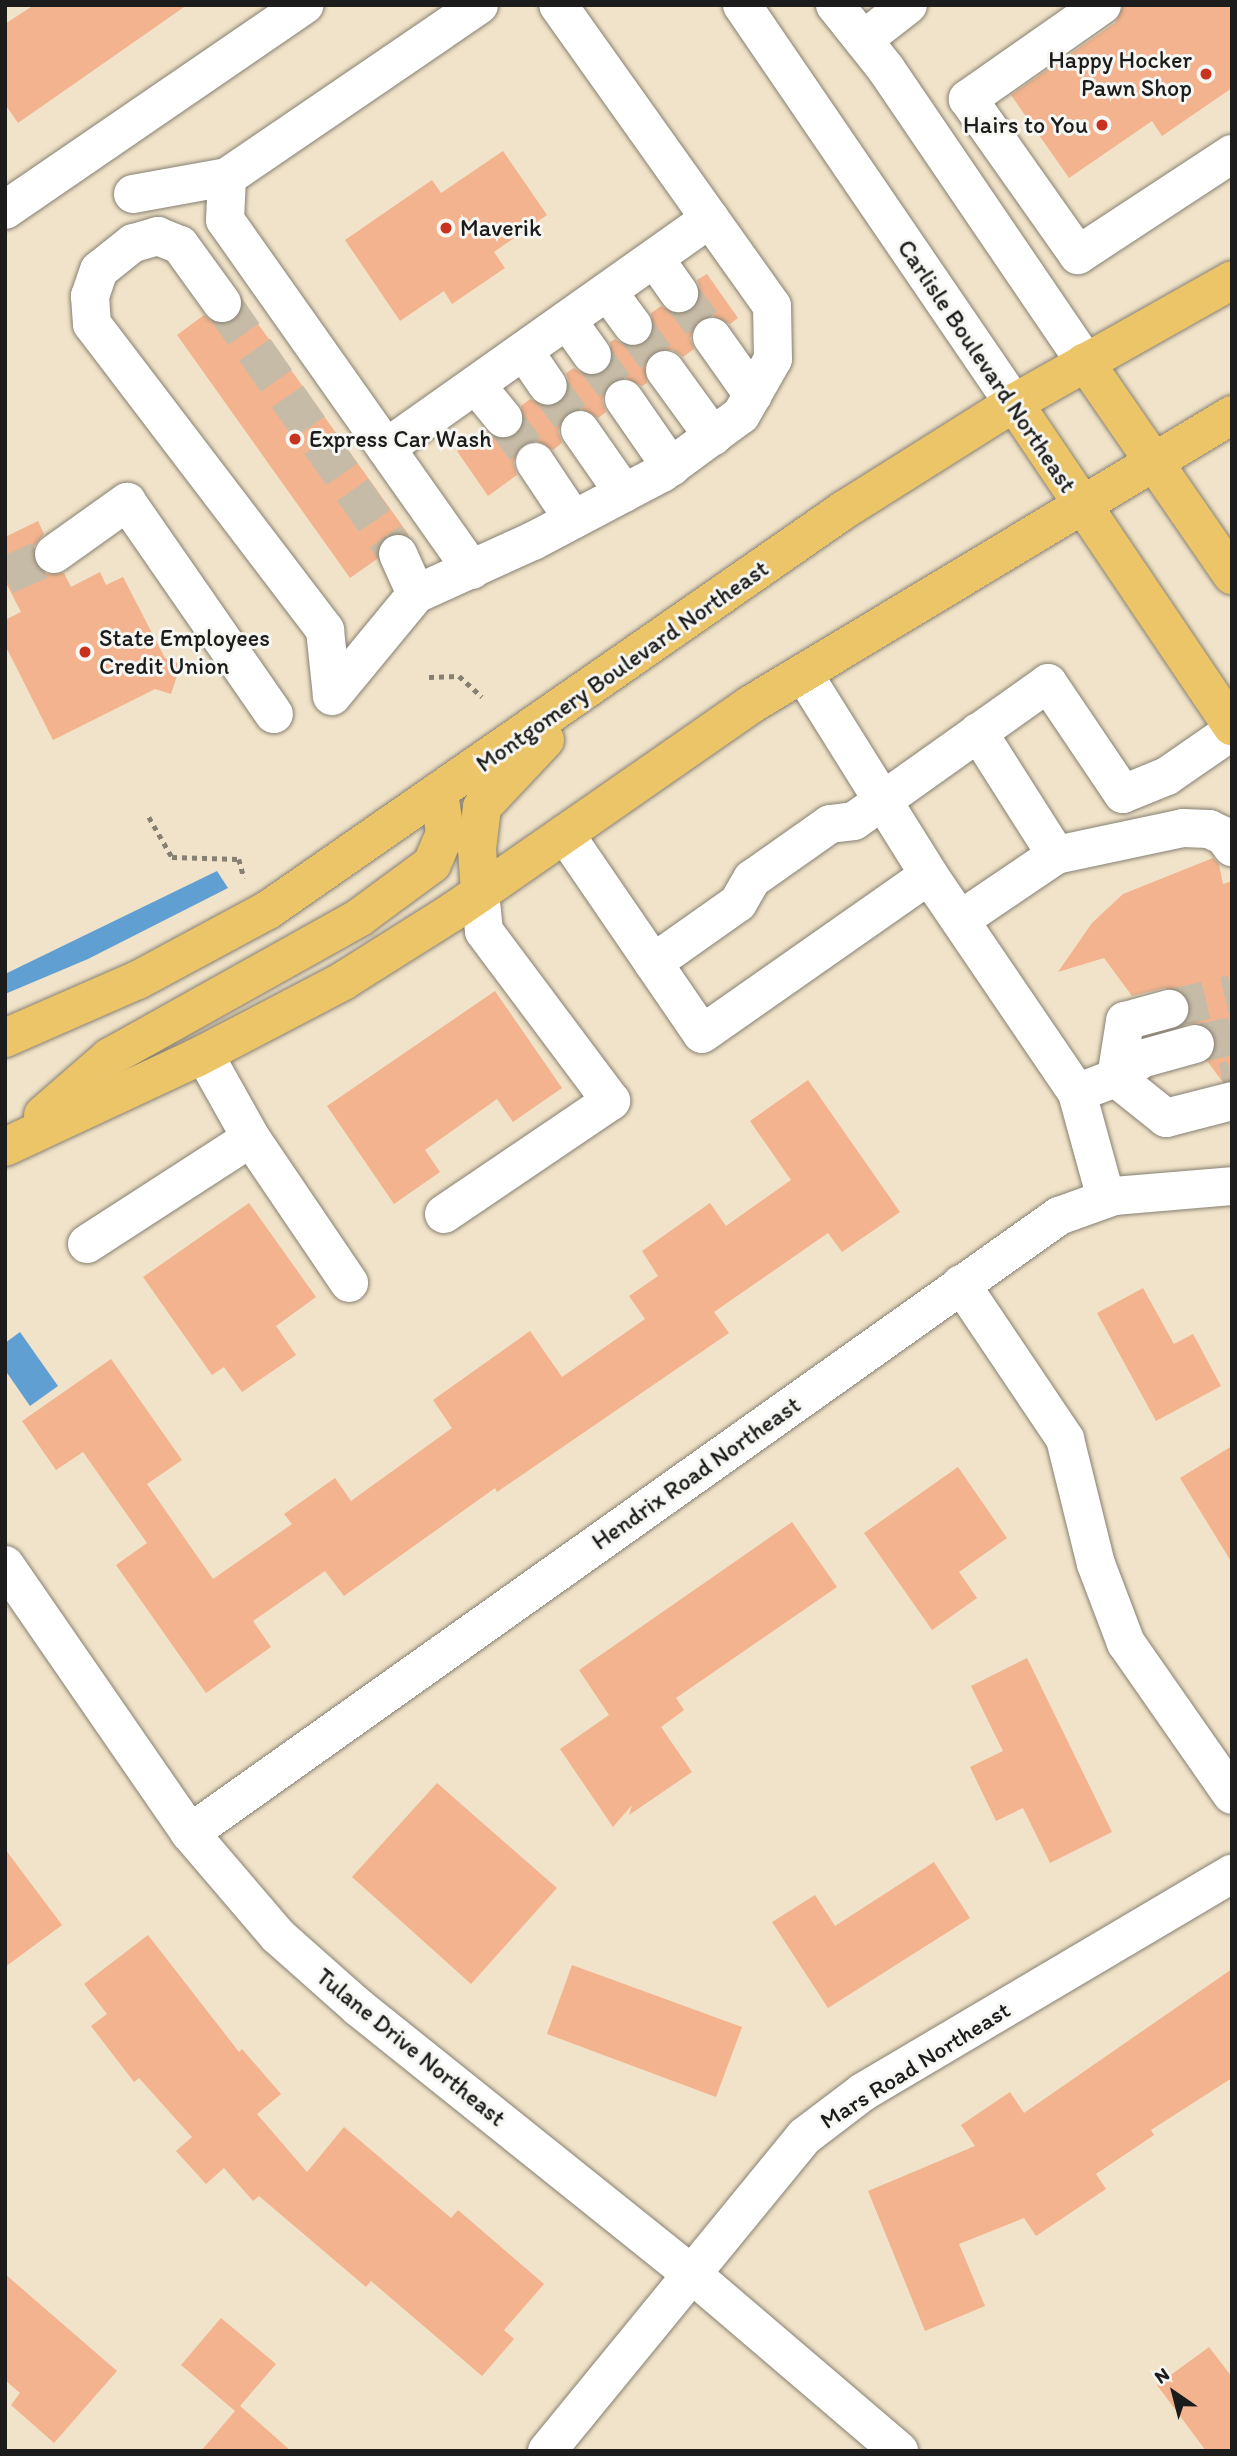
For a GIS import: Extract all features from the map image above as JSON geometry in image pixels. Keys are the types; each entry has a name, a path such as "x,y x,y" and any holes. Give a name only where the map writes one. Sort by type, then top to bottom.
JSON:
{"main road":[{"name":"Montgomery Boulevard Northeast","path":"5,1038 138,980 268,910 593,687 844,510 1014,403 1232,280"},
{"path":"1085,362 1232,575"},
{"name":"Carlisle Boulevard Northeast","path":"1014,403 1232,728"},
{"path":"5,1146 204,1054 343,981 480,893 803,673 1153,460 1232,415"},
{"path":"480,893 477,849 482,807 593,687"},
{"path":"5,1146 110,1058 360,917 432,864 445,833 439,793"}],"street":[{"path":"5,210 304,5"},
{"path":"134,194 227,177 479,5"},
{"path":"222,303 180,245 158,236 133,243 99,270 90,296 92,324 325,630 332,696 416,594 472,570 624,493 671,467 741,415 773,359 772,306 558,5"},
{"name":"Carlisle Boulevard Northeast","path":"742,5 1014,403"},
{"path":"835,5 863,40 1085,362"},
{"path":"863,40 908,5"},
{"path":"1102,5 968,99 1078,255 1232,154"},
{"path":"227,177 225,220 472,570"},
{"path":"386,448 710,219"},
{"path":"655,259 679,293"},
{"path":"608,292 634,326"},
{"path":"568,320 592,355"},
{"path":"712,337 753,394"},
{"path":"524,351 548,386"},
{"path":"665,370 713,436"},
{"path":"476,385 503,418"},
{"path":"624,399 671,467"},
{"path":"580,430 624,493"},
{"path":"535,462 573,519"},
{"path":"54,554 127,502 274,715"},
{"path":"398,554 416,594"},
{"path":"803,673 868,810 929,875 1077,1093 1105,1198"},
{"path":"653,963 738,903 751,879 830,824 868,810 1048,683 1123,794 1167,776 1232,728"},
{"path":"978,732 1056,855"},
{"path":"960,920 1056,855 1183,828 1209,829 1224,836 1232,846"},
{"path":"565,834 702,1034 929,875"},
{"path":"444,1213 611,1101 484,931 480,893"},
{"path":"1077,1093 1116,1077 1135,1042 1202,1054 1166,1118 1116,1077"},
{"path":"204,1054 251,1138 349,1283"},
{"path":"87,1244 251,1138"},
{"name":"Hendrix Road Northeast","path":"190,1833 1059,1216 1105,1198 1232,1185"},
{"path":"961,1284 1065,1439 1096,1564 1126,1643 1232,1795"},
{"name":"Tulane Drive Northeast","path":"5,1565 190,1833 278,1936 348,1998 693,2275 900,2451"},
{"name":"Mars Road Northeast","path":"547,2451 805,2136 863,2092 1232,1874"}],"path":[{"path":"429,677 459,676 482,697"},
{"path":"149,817 172,857 239,859 245,886"}],"water":[{"path":"217,871 228,888 88,959 5,994 5,974"},
{"path":"20,1332 58,1386 30,1406 5,1370 5,1343"}],"building":[{"path":"34,5 187,5 18,123 5,104 5,24"},
{"path":"1124,5 1232,5 1232,88 1162,136 1152,121 1069,178 1011,95 1115,23"},
{"name":"Maverik","path":"503,151 547,215 494,252 505,268 452,304 444,291 400,321 345,240 432,180 441,193"},
{"path":"707,274 738,318 730,324 711,315 699,320 690,338 694,349 683,357 673,350 653,352 645,362 647,383 642,386 623,377 611,381 602,400 606,412 598,418 579,408 567,413 558,431 562,443 553,450 534,440 522,444 513,463 517,475 488,496 457,451 485,431 496,439 516,435 524,425 521,406 530,399 549,408 561,404 570,385 566,373 574,368 584,375 604,373 612,363 610,342 615,339 625,346 645,344 653,334 651,313 661,306 680,315 692,310 701,292 697,280"},
{"name":"Express Car Wash","path":"243,303 409,535 388,534 380,542 377,559 350,578 177,335 204,315 214,323 234,321"},
{"name":"State Employees Credit Union","path":"38,521 44,534 34,546 37,567 46,574 64,573 71,587 100,572 106,585 123,577 165,658 181,664 171,694 155,689 53,740 5,645 5,620 21,612 5,581 5,537"},
{"path":"1213,858 1219,864 1223,884 1232,881 1232,1080 1222,1081 1207,1061 1216,1050 1216,1038 1201,1023 1185,1024 1190,1004 1184,993 1164,988 1132,996 1104,958 1058,972 1092,923 1123,894"},
{"path":"495,991 562,1088 513,1122 497,1099 425,1150 440,1172 394,1204 327,1106"},
{"path":"808,1080 900,1212 842,1252 828,1233 714,1312 729,1333 497,1492 495,1488 344,1596 325,1571 253,1621 271,1647 206,1693 116,1565 147,1543 83,1452 56,1470 22,1421 111,1359 182,1460 147,1484 213,1579 292,1524 284,1514 335,1478 351,1501 452,1428 433,1400 530,1331 562,1377 645,1319 629,1296 658,1276 642,1251 710,1203 726,1226 791,1180 750,1121"},
{"path":"249,1203 316,1297 276,1326 296,1355 242,1392 224,1367 212,1375 143,1277"},
{"path":"1143,1288 1174,1344 1193,1334 1221,1386 1156,1421 1097,1313"},
{"path":"1232,1446 1232,1563 1180,1478"},
{"path":"958,1467 1007,1538 959,1572 977,1598 932,1630 864,1533"},
{"path":"792,1522 837,1587 676,1698 684,1710 661,1727 692,1772 629,1815 632,1805 613,1827 560,1749 609,1715 579,1670"},
{"path":"1027,1658 1112,1832 1050,1863 1023,1808 996,1821 970,1767 1003,1751 971,1686"},
{"path":"437,1783 557,1888 471,1984 352,1877"},
{"path":"5,1849 62,1925 5,1967"},
{"path":"934,1862 970,1918 828,2008 772,1922 815,1895 835,1926"},
{"path":"148,1935 239,2052 242,2049 281,2094 257,2114 307,2172 344,2127 451,2218 458,2210 544,2284 504,2330 514,2339 482,2376 371,2281 366,2287 259,2196 253,2201 224,2168 206,2184 176,2151 192,2137 139,2078 134,2082 91,2026 107,2014 84,1984"},
{"path":"572,1965 742,2027 716,2097 547,2034"},
{"path":"1232,1969 1232,2078 1151,2130 1154,2135 1096,2174 1106,2189 1036,2236 1024,2218 959,2244 985,2306 925,2331 868,2191 975,2146 961,2125 1010,2092 1024,2113"},
{"path":"5,2274 117,2371 54,2443 11,2405 20,2393 5,2380"},
{"path":"221,2318 276,2364 240,2406 291,2451 201,2451 235,2411 181,2365"},
{"path":"1209,2347 1232,2377 1232,2451 1206,2451 1157,2385"}],"tunnel":[{"path":"679,293 712,337"},
{"path":"222,303 398,554"},
{"path":"633,326 665,370"},
{"path":"592,355 624,399"},
{"path":"548,386 580,430"},
{"path":"503,418 535,462"},
{"path":"5,576 54,554"},
{"path":"1169,1009 1232,994"},
{"path":"1195,1044 1232,1036"},
{"path":"1223,1082 1232,1080"}],"place":[{"name":"Happy Hocker Pawn Shop","path":"1206,74"},
{"name":"Hairs to You","path":"1102,125"},
{"name":"Maverik","path":"446,228"},
{"name":"Express Car Wash","path":"295,439"},
{"name":"State Employees Credit Union","path":"85,652"}]}
